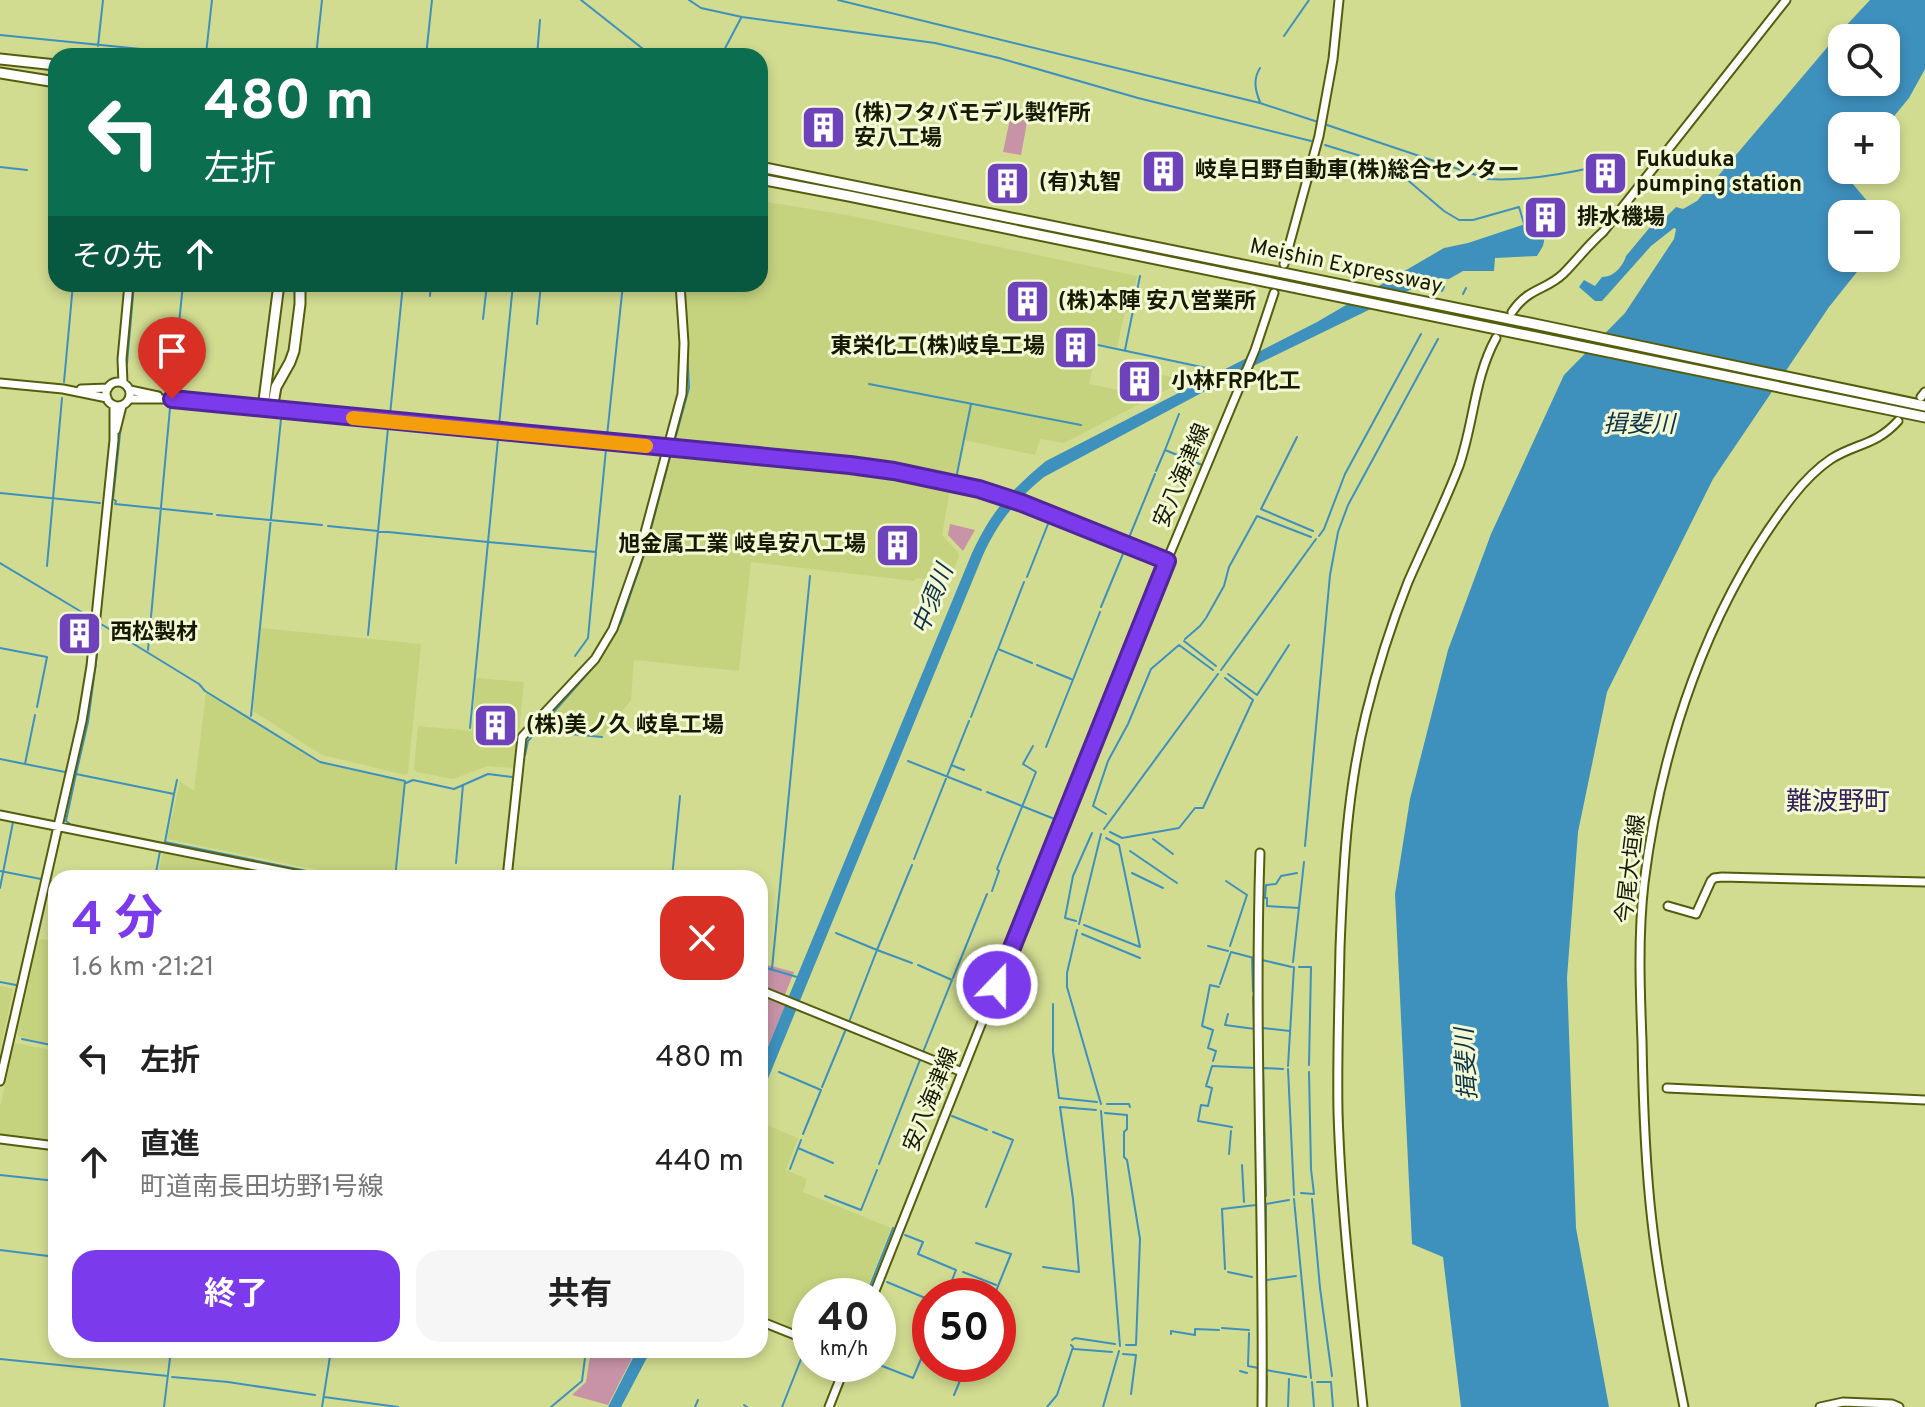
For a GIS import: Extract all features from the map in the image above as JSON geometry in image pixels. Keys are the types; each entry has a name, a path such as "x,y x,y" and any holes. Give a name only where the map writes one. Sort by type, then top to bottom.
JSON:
{"highway":[{"path":"0,59 48,62"},
{"path":"0,73 48,80"},
{"name":"Meishin Expressway","path":"768,169 1869,394 1924,398"},
{"name":"Meishin Expressway","path":"768,181 1925,417"},
{"path":"267,409 274,316 279,292"},
{"path":"267,409 294,351 300,292"}],"street":[{"path":"1284,264 1319,136 1333,59 1339,0"},
{"path":"1512,312 1529,293 1563,274 1586,246 1603,232 1785,1"},
{"path":"128,292 120,383 130,395 894,471 1002,496 1167,561"},
{"path":"508,870 522,737 595,659 613,629 639,555 682,394 680,292"},
{"name":"安八海津線","path":"880,1278 1167,561 1255,350 1274,293"},
{"path":"1363,1407 1344,1208 1338,1087 1342,889 1355,766 1365,716 1386,644 1408,583 1459,466 1481,372 1496,338"},
{"path":"0,383 63,389 107,398 118,406"},
{"path":"63,389 108,388 120,383"},
{"path":"107,398 108,388"},
{"path":"0,1081 87,697 118,406 130,395"},
{"name":"今尾大垣線","path":"1684,1407 1655,1241 1646,1147 1642,933 1644,885 1655,815 1695,674 1721,612 1742,573 1789,502 1816,471 1832,458 1876,440 1898,421"},
{"path":"0,815 275,870"},
{"path":"1260,853 1257,955 1262,1407"},
{"path":"1668,906 1696,914 1711,881 1722,877 1925,882"},
{"path":"768,993 962,1072"},
{"path":"1667,1088 1925,1100"},
{"path":"0,1139 48,1145"},
{"path":"768,1324 792,1334"},
{"path":"829,1407 839,1382"},
{"path":"1820,1407 1843,1402 1899,1407"}],"shaded area":[{"path":"1011,114 1028,117 1021,155 1003,152"},
{"path":"768,202 847,215 1137,276 1130,313 1125,312 1117,347 1097,344 1089,384 1119,390 1124,367 1186,380 1064,443 1040,439 1035,455 964,440 942,535 959,556 950,579 917,578 914,581 751,562 739,671 634,660 631,700 603,736 535,729 596,662 643,552 686,387 683,292 768,292"},
{"path":"950,524 975,530 963,551 948,535"},
{"path":"261,628 421,644 406,775 322,755 253,711"},
{"name":"(株)美ノ久 岐阜工場","path":"476,678 524,682 514,768 488,766 453,779 417,772 414,769 418,726 472,731"},
{"path":"206,693 320,763 404,782 395,870 318,870 167,839 180,781 194,791"},
{"path":"163,852 253,870 159,870"},
{"path":"48,940 48,1043 17,1034 38,941"},
{"path":"768,965 794,972 784,997 768,990"},
{"path":"0,986 13,989 0,1053"},
{"path":"768,999 785,1006 768,1046"},
{"path":"15,1043 48,1049 48,1140 0,1134 0,1107"},
{"path":"768,1126 798,1138 786,1170 807,1179 803,1192 891,1228 871,1278 792,1278 792,1328 768,1318"},
{"path":"590,1358 632,1358 608,1405 572,1395 586,1382"}],"water":[{"name":"揖斐川","path":"1870,0 1925,0 1925,69 1898,112 1828,112 1828,184 1853,184 1866,200 1828,200 1828,272 1857,272 1829,307 1713,479 1607,692 1578,832 1567,978 1576,1228 1609,1407 1461,1407 1443,1257 1412,1244 1395,894 1410,799 1448,650 1491,534 1564,375 1625,313 1674,239 1676,229 1651,246 1602,301 1595,301 1579,287 1584,280 1595,286 1602,277 1614,273 1656,220 1665,218 1676,207 1683,209 1697,201 1828,47 1828,96 1900,96 1900,24 1848,24"},
{"path":"1528,223 1545,236 1537,256 1495,258 1494,271 1463,271 1449,279 1435,278 1237,374 1044,477 1016,503 983,555 768,1079 768,1047 972,553 1003,502 1046,461 1317,322 1444,248"},
{"path":"633,1358 647,1358 621,1407 608,1407"}],"waterway":[{"path":"98,46 103,0"},
{"path":"207,48 212,0"},
{"path":"317,48 322,0"},
{"path":"427,48 432,0"},
{"path":"581,0 642,48"},
{"path":"689,0 701,8 742,17 935,43 1311,141"},
{"path":"838,0 1260,103 1318,122"},
{"path":"1284,36 1309,0"},
{"path":"725,48 741,18"},
{"path":"538,48 540,20"},
{"path":"0,35 131,48"},
{"path":"1260,68 1256,85 1260,102"},
{"path":"1327,125 1488,179 1542,176 1595,167"},
{"path":"1325,145 1390,165 1459,220 1473,220 1519,207 1525,227"},
{"path":"0,167 27,170"},
{"path":"1125,350 1140,276"},
{"path":"1442,291 1444,287"},
{"path":"1463,294 1466,288"},
{"path":"64,382 72,292"},
{"path":"127,364 133,292"},
{"path":"172,392 182,292"},
{"path":"390,415 402,292"},
{"path":"430,292 430,296"},
{"path":"483,319 486,292"},
{"path":"499,425 512,292"},
{"path":"537,324 540,292"},
{"path":"607,436 622,292"},
{"path":"674,443 689,388 684,292"},
{"path":"1319,536 1345,474 1421,334"},
{"path":"1305,846 1330,575 1338,532 1348,505 1438,339"},
{"path":"1098,345 1211,369 1215,375"},
{"path":"869,384 1081,425"},
{"path":"47,566 62,398"},
{"path":"957,474 971,404"},
{"path":"148,650 170,408"},
{"path":"1179,414 1165,450 1202,465"},
{"path":"251,716 281,419"},
{"path":"121,425 115,504 212,514"},
{"path":"368,635 388,428"},
{"path":"1297,437 1261,509 1313,531"},
{"path":"498,439 488,542 596,552 588,638 575,656"},
{"path":"596,551 606,449"},
{"path":"1156,471 1165,450"},
{"path":"525,755 528,741 598,662 621,622 644,555 671,453"},
{"path":"1128,540 1155,474"},
{"path":"0,493 100,503"},
{"path":"217,515 322,525"},
{"path":"1185,639 1206,618 1257,516 1311,537"},
{"path":"1027,577 1050,519"},
{"path":"328,526 488,542 470,728"},
{"path":"1221,670 1316,539"},
{"path":"1101,607 1125,549"},
{"path":"0,563 90,617"},
{"path":"772,969 810,576"},
{"path":"1024,582 998,649 1032,663"},
{"path":"1046,747 1100,612"},
{"path":"76,774 88,722 101,624 320,762 405,781 396,870"},
{"path":"1184,641 1216,666"},
{"path":"1106,814 1093,806 1108,761 1128,724 1151,669 1179,645 1213,670"},
{"path":"1228,674 1257,695 1289,645"},
{"path":"0,648 47,657 37,707"},
{"path":"971,717 997,651"},
{"path":"1037,665 1071,679"},
{"path":"1104,829 1218,674"},
{"path":"1110,832 1122,838 1179,828 1195,808 1203,808 1253,700 1225,678"},
{"path":"25,764 35,715"},
{"path":"914,859 969,721"},
{"path":"539,731 602,737"},
{"path":"992,891 997,869 1036,772 1023,764 1033,746"},
{"path":"0,759 65,772"},
{"path":"908,761 981,790"},
{"path":"951,765 964,770"},
{"path":"70,824 66,821 76,774 174,794 165,842 302,870"},
{"path":"406,783 413,780 454,789 488,774 512,777"},
{"path":"174,794 177,780"},
{"path":"456,863 463,785"},
{"path":"987,792 1057,820"},
{"path":"673,870 680,796"},
{"path":"0,888 13,822"},
{"path":"1076,921 1065,918 1073,876 1092,833"},
{"path":"1079,924 1101,834"},
{"path":"1084,925 1140,947 1119,845 1106,838"},
{"path":"1153,839 1173,854"},
{"path":"156,870 160,851"},
{"path":"1130,851 1177,883"},
{"path":"1293,962 1304,862"},
{"path":"912,865 877,950 912,963"},
{"path":"0,871 41,879"},
{"path":"1132,873 1163,888"},
{"path":"1297,873 1281,876 1276,884 1266,885 1265,898 1267,906 1299,908"},
{"path":"1226,881 1247,895 1230,946"},
{"path":"953,978 987,894"},
{"path":"1077,930 1067,973 1067,987 1101,1104"},
{"path":"836,933 877,950 849,1022"},
{"path":"1082,934 1140,958"},
{"path":"1208,946 1228,951"},
{"path":"1220,984 1231,952 1254,958"},
{"path":"1252,957 1253,991"},
{"path":"1262,993 1262,960 1292,967"},
{"path":"918,965 952,980 923,1052"},
{"path":"1288,1066 1294,967"},
{"path":"1299,967 1311,967 1309,1065"},
{"path":"768,968 797,977"},
{"path":"0,982 16,985"},
{"path":"1213,1061 1216,1051 1208,1048 1213,1030 1202,1026 1210,985 1219,987"},
{"path":"1253,997 1255,1051"},
{"path":"1262,998 1262,1028 1290,1031"},
{"path":"1053,1004 1053,1052 1059,1098 1097,1102"},
{"path":"1228,1014 1225,1025 1255,1029"},
{"path":"1262,1028 1263,1062"},
{"path":"822,1087 846,1029"},
{"path":"22,1039 48,1044"},
{"path":"879,1164 920,1060"},
{"path":"1232,1127 1198,1121 1201,1105 1208,1106 1212,1088 1206,1086 1212,1066 1255,1070"},
{"path":"1266,1196 1263,1068 1283,1069"},
{"path":"1288,1069 1294,1195"},
{"path":"779,1072 821,1090 803,1134"},
{"path":"1301,1193 1314,1194 1309,1072"},
{"path":"1107,1104 1129,1104 1130,1107"},
{"path":"1043,1267 1079,1272 1060,1107 1096,1110"},
{"path":"1101,1111 1120,1346"},
{"path":"1105,1113 1127,1115 1124,1157 1140,1239 1136,1345 1126,1345"},
{"path":"952,1116 987,1130"},
{"path":"1229,1154 1231,1131"},
{"path":"986,1207 1013,1140 993,1132"},
{"path":"790,1169 801,1140"},
{"path":"798,1148 833,1163"},
{"path":"1242,1165 1244,1202"},
{"path":"825,1196 861,1210 877,1170"},
{"path":"0,1175 48,1180"},
{"path":"1294,1199 1311,1378"},
{"path":"1312,1199 1332,1376"},
{"path":"1289,1200 1266,1204 1266,1370 1306,1377"},
{"path":"1225,1269 1222,1209 1256,1205"},
{"path":"873,1278 893,1228"},
{"path":"905,1235 923,1242 918,1254 956,1270 953,1278"},
{"path":"976,1243 1011,1254 1001,1278"},
{"path":"0,1250 48,1256"},
{"path":"1258,1259 1258,1273"},
{"path":"963,1272 978,1278"},
{"path":"1228,1272 1252,1277"},
{"path":"1267,1280 1296,1276"},
{"path":"896,1286 912,1292"},
{"path":"783,1326 792,1330"},
{"path":"1222,1328 1249,1330"},
{"path":"1171,1334 1171,1331 1195,1335 1195,1329 1219,1330"},
{"path":"1249,1333 1248,1366 1258,1368 1258,1334"},
{"path":"1072,1340 1115,1344"},
{"path":"1047,1407 1057,1395 1073,1347 1071,1345"},
{"path":"1074,1349 1112,1352"},
{"path":"1103,1407 1119,1351"},
{"path":"1123,1354 1136,1355 1131,1394"},
{"path":"164,1407 170,1358"},
{"path":"322,1407 330,1358"},
{"path":"551,1407 582,1381 585,1358"},
{"path":"0,1359 168,1376"},
{"path":"896,1371 912,1378"},
{"path":"1240,1371 1247,1373"},
{"path":"1266,1407 1267,1376"},
{"path":"172,1377 315,1395"},
{"path":"1258,1378 1258,1407"},
{"path":"1288,1407 1289,1379"},
{"path":"782,1407 792,1382"},
{"path":"954,1395 959,1382"},
{"path":"1312,1382 1314,1407"},
{"path":"1317,1382 1331,1382 1333,1407"},
{"path":"324,1397 398,1407"},
{"path":"695,1407 698,1400"}],"slow traffic":[{"path":"353,418 646,446"}],"place":[{"name":"(株)フタバモデル製作所 安八工場","path":"823,127"},
{"name":"岐阜日野自動車(株)総合センター","path":"1164,171"},
{"name":"Fukuduka pumping station","path":"1605,173"},
{"name":"(有)丸智","path":"1008,183"},
{"name":"排水機場","path":"1546,218"},
{"name":"(株)本陣 安八営業所","path":"1027,302"},
{"name":"東栄化工(株)岐阜工場","path":"1076,347"},
{"name":"小林FRP化工","path":"1140,382"},
{"name":"旭金属工業 岐阜安八工場","path":"897,545"},
{"name":"西松製材","path":"79,633"},
{"name":"(株)美ノ久 岐阜工場","path":"495,726"}],"district":[{"name":"難波野町","path":"1838,803"}],"route":[{"path":"172,399 894,471 1002,496 1167,561 997,985"}],"water label":[{"name":"中須川","path":"934,600"}]}
